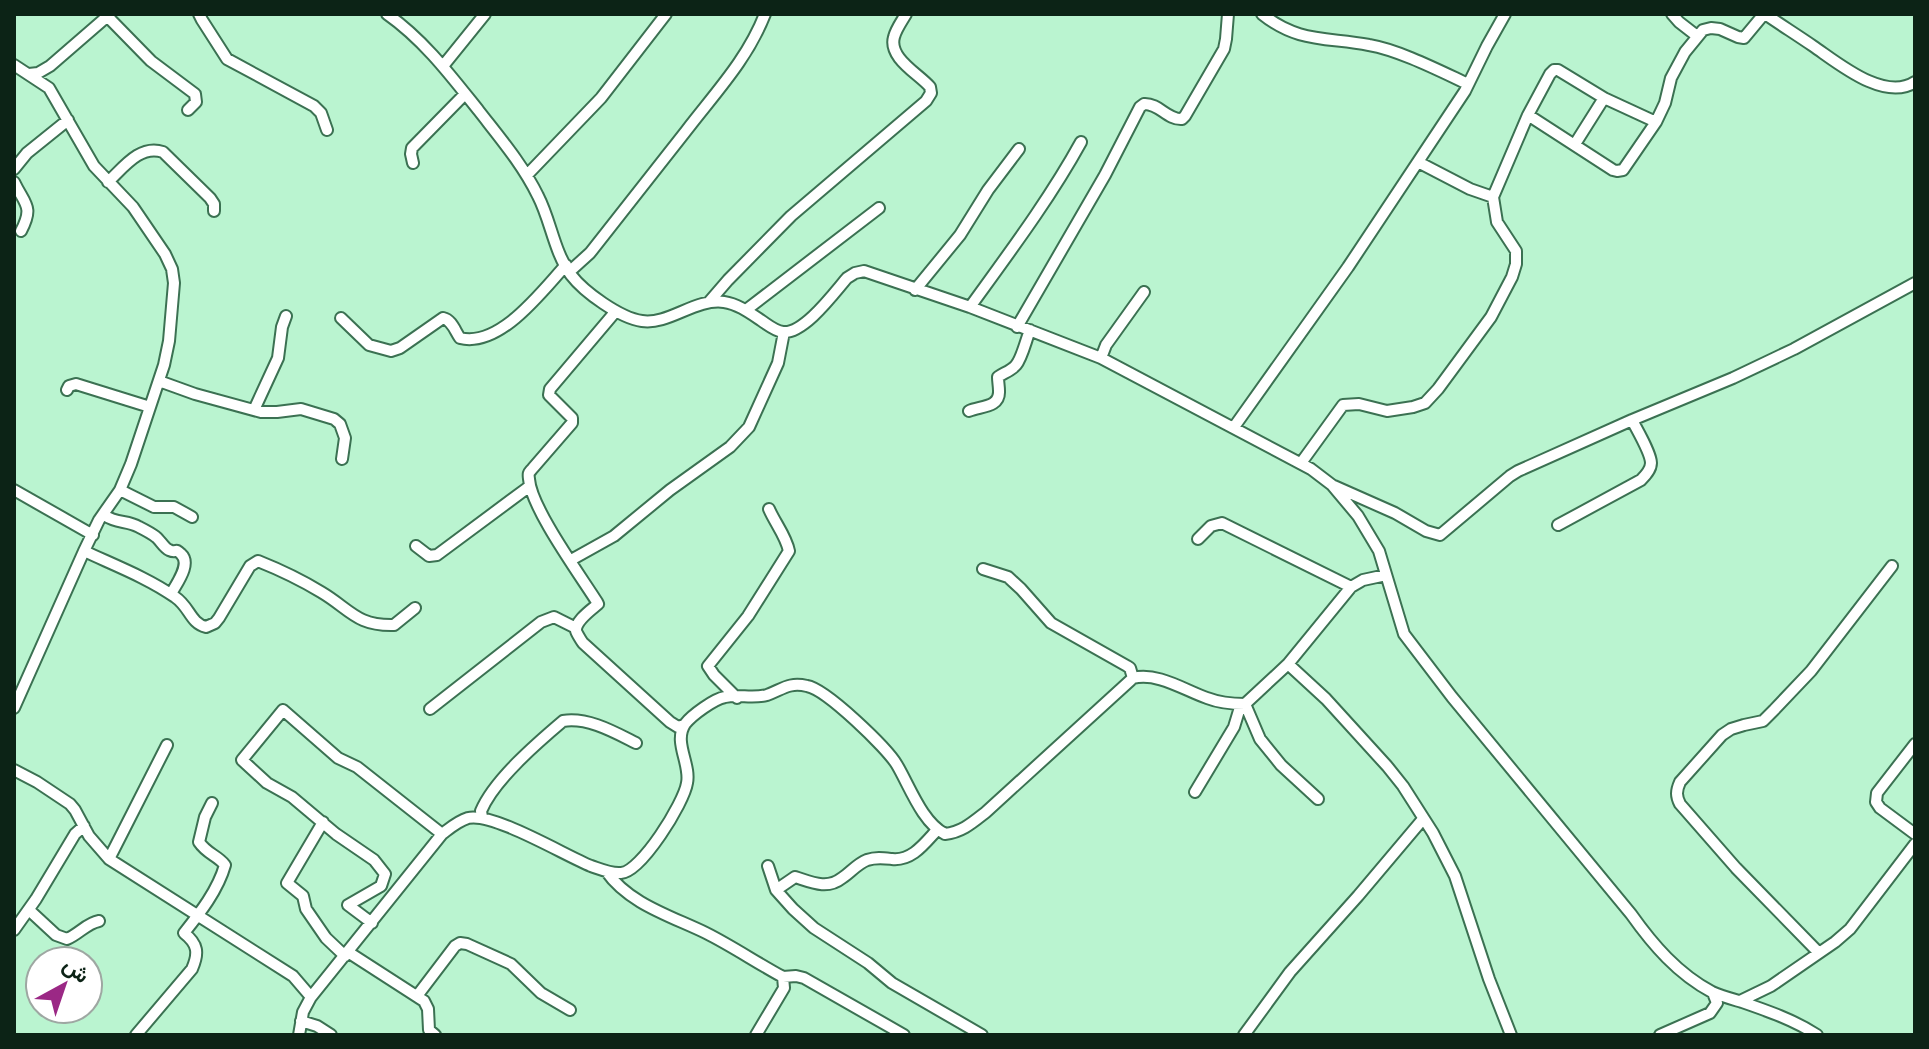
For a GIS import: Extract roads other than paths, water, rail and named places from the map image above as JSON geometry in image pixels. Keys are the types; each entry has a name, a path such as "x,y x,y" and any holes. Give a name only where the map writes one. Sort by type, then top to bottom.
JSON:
{"street":[{"path":"199,14 224,56 314,106 321,113 327,130"},
{"path":"443,66 485,14"},
{"path":"527,175 601,98 666,14"},
{"path":"341,318 363,341 385,350 400,348 443,318 451,323 460,338 474,339 502,328 567,269 590,253 730,76 758,33 765,14"},
{"path":"709,302 791,216 928,98 930,87 893,48 895,34 906,14"},
{"path":"1017,327 1105,175 1140,107 1152,104 1175,119 1185,116 1224,49 1228,14"},
{"path":"1262,14 1312,39 1371,45 1468,84"},
{"path":"1234,427 1348,267 1465,91 1505,14"},
{"path":"1672,14 1697,36"},
{"path":"1528,115 1613,170 1623,170 1656,122 1671,78 1697,36 1711,28 1744,38 1765,14 1858,77 1897,88 1915,82"},
{"path":"28,73 38,73 50,66 108,15 151,61 195,94 196,102 188,110"},
{"path":"394,16 443,66 527,175 540,199 567,269 578,283 616,311 641,321 655,321 709,302 729,303 784,332 806,323 847,278 864,271 970,307 1101,358 1301,463 1332,485 1440,535 1510,476 1794,349 1915,283"},
{"path":"14,65 49,88"},
{"path":"14,708 99,520 120,490 159,381 169,341 174,283 165,254 140,216 94,166 49,88 47,78 50,66"},
{"path":"1301,463 1343,405 1359,404 1387,411 1425,403 1491,317 1516,264 1516,251 1497,222 1493,197 1528,115 1554,70 1656,122"},
{"path":"413,163 412,148 465,94"},
{"path":"1575,144 1604,98"},
{"path":"14,169 27,153 68,120"},
{"path":"970,307 1028,226 1081,142"},
{"path":"108,182 134,158 154,149 163,152 210,198 214,211"},
{"path":"915,290 960,235 1019,149"},
{"path":"1418,162 1470,189 1493,197"},
{"path":"14,182 28,210 21,231"},
{"path":"746,310 879,208"},
{"path":"1101,358 1106,345 1144,292"},
{"path":"616,311 550,389 549,395 572,418 572,423 529,473 530,486 539,509 598,604 581,620 576,632 583,643 670,722 678,727 684,725 713,701 726,697 751,698 788,685 811,686 883,746 896,762 929,821 945,834 970,825 1133,678 1155,677 1210,699 1243,704"},
{"path":"254,410 278,358 286,316"},
{"path":"969,411 985,408 996,401 999,394 998,377 1019,361 1030,330"},
{"path":"571,560 614,536 670,490 730,447 749,427 778,363 784,332"},
{"path":"159,381 254,410 277,412 301,409 334,419 340,424 345,438 342,459"},
{"path":"67,390 76,384 150,407"},
{"path":"1558,525 1641,480 1648,472 1651,463 1648,453 1632,420"},
{"path":"1332,485 1358,516 1379,551 1404,634 1654,946 1683,973 1713,993 1784,1018 1817,1035"},
{"path":"416,546 429,556 437,555 530,486"},
{"path":"14,490 93,535"},
{"path":"120,490 154,507 174,507 192,517"},
{"path":"737,698 708,666 748,616 789,551 769,509"},
{"path":"104,515 117,522 130,522 153,534 168,550 184,557 185,566 171,594"},
{"path":"1198,539 1211,526 1222,523 1351,587"},
{"path":"84,551 171,594 185,605 200,626 210,626 219,618 250,566 258,561 321,591 354,617 370,623 394,625 415,608"},
{"path":"1819,953 1736,868 1680,804 1676,791 1680,782 1722,735 1763,721 1774,710 1811,671 1892,566"},
{"path":"983,569 1008,577 1051,623 1130,668 1133,678"},
{"path":"1195,792 1234,727 1243,704 1288,664 1351,587 1363,580 1386,575"},
{"path":"430,709 541,622 554,617 576,628"},
{"path":"1288,664 1326,699 1387,766 1444,852 1511,1035"},
{"path":"1243,704 1260,739 1281,765 1318,799"},
{"path":"372,923 348,905 381,886 385,874 374,860 292,797 267,783 242,760 283,710 338,758 357,767 442,834"},
{"path":"482,817 481,811 488,797 513,768 563,721 572,720 606,728 636,743"},
{"path":"299,1035 303,1012 311,997 442,834 453,825 468,818 482,817 606,871 622,873 638,865 682,798 688,783 680,738 684,725"},
{"path":"1915,744 1877,793 1876,802 1915,834"},
{"path":"109,859 167,745"},
{"path":"14,770 59,795 75,810 97,846 109,859 293,976 311,997"},
{"path":"136,1035 192,969 197,958 194,941 184,933 198,915 225,865 205,851 199,842 212,803"},
{"path":"1244,1035 1290,972 1423,819"},
{"path":"323,822 287,883 303,896 306,909 326,938 424,1001 428,1009 429,1030 435,1035"},
{"path":"14,930 71,840 84,826"},
{"path":"776,890 795,877 828,884 837,882 853,868 869,860 883,857 895,860 912,856 937,830"},
{"path":"1740,1001 1771,986 1850,929 1915,844"},
{"path":"768,866 776,890 793,909 838,945 868,963 892,983 982,1035"},
{"path":"606,871 613,882 627,893 783,977 804,978 904,1035"},
{"path":"29,910 56,935 67,939 99,921"},
{"path":"417,996 460,943 511,964 535,989 570,1010"},
{"path":"756,1035 784,988 783,977"},
{"path":"1660,1035 1710,1013 1717,1003 1713,993"},
{"path":"301,1021 331,1035"}]}
